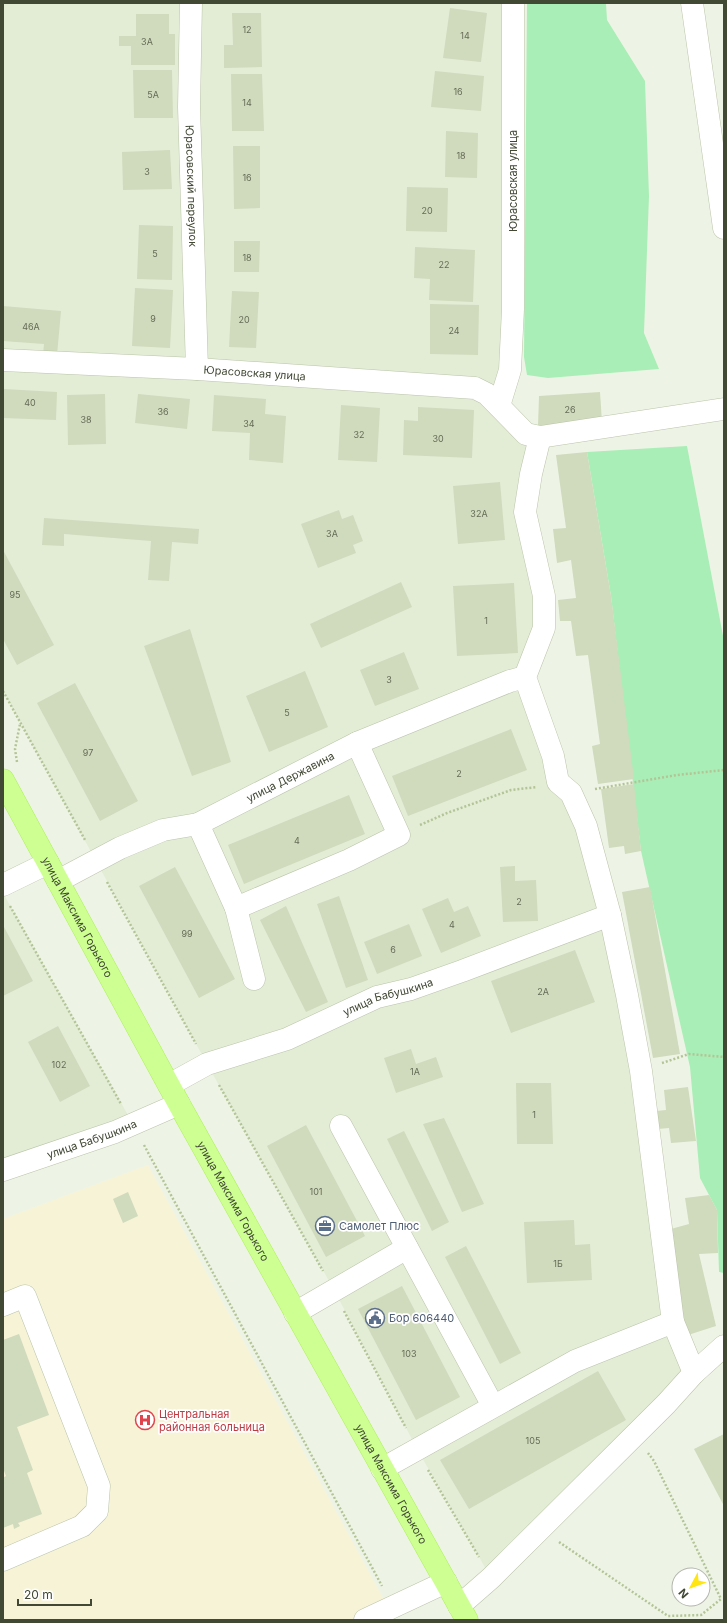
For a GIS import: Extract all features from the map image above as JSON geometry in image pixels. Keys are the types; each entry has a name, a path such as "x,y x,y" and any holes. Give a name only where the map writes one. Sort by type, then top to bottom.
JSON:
{"main road":[{"name":"улица Максима Горького","path":"10,773 53,872 179,1104 463,1613"}],"street":[{"name":"Юрасовский переулок","path":"191,3 189,107 197,369"},
{"name":"Юрасовская улица","path":"499,406 510,370 513,309 514,3"},
{"path":"692,3 724,228"},
{"name":"Юрасовская улица","path":"3,360 197,369 475,388 487,394 526,434 540,437"},
{"path":"694,1373 673,1322 641,1070 610,915 586,826 565,787 525,677 544,628 544,596 525,512 531,474 540,437 724,409"},
{"name":"улица Державина","path":"5,893 53,872 96,861 120,848 163,830 198,824 357,743 510,681 525,677"},
{"path":"236,908 349,860 399,835 357,743"},
{"path":"198,824 236,908 254,979"},
{"name":"улица Бабушкина","path":"169,1085 207,1064 287,1039 377,997 411,989 610,915"},
{"name":"улица Бабушкина","path":"3,1170 115,1132 179,1104"},
{"path":"341,1126 493,1406"},
{"path":"295,1313 407,1248"},
{"path":"3,1305 25,1296 99,1486 97,1511 82,1526 3,1560"},
{"path":"382,1469 575,1361 673,1322"},
{"path":"463,1613 491,1578 666,1404 694,1373 724,1346"},
{"path":"365,1620 446,1582"}],"path":[{"path":"3,691 207,1064 334,1290 417,1449 491,1578"},
{"path":"10,773 20,724"},
{"path":"399,835 448,813 510,790 565,787 724,770"},
{"path":"5,893 133,1124 394,1607"},
{"path":"641,1070 689,1054 724,1057"},
{"path":"540,1529 668,1616 701,1615 720,1600 654,1461 634,1436"}],"shaded area":[{"path":"3,3 513,3 499,406 526,434 544,596 525,677 586,826 694,1373 491,1578 417,1449 334,1290 207,1064 3,691"},
{"path":"3,893 133,1124 3,1170"},
{"name":"Центральная районная больница","path":"148,1165 395,1620 3,1620 3,1219"}],"green space":[{"path":"527,3 606,3 607,20 645,81 649,196 644,333 659,369 548,378 527,375 524,357"},
{"path":"687,446 724,641 724,1273 719,1272 717,1210 700,1178 690,1067 641,851 611,596 587,452"}],"building":[{"path":"450,8 487,13 481,62 443,58"},
{"path":"232,13 261,13 262,67 224,68 224,45 233,45"},
{"path":"136,14 169,14 169,34 175,34 175,65 131,65 131,46 119,46 119,36 136,36"},
{"path":"133,70 172,70 173,118 134,118"},
{"path":"435,71 484,76 481,111 431,107"},
{"path":"231,74 262,74 264,131 232,131"},
{"path":"446,131 478,133 477,178 445,177"},
{"path":"233,146 260,146 260,208 234,209"},
{"path":"170,150 172,189 123,190 122,152"},
{"path":"407,187 448,188 447,232 406,231"},
{"path":"139,225 173,226 172,280 137,279"},
{"path":"234,241 260,241 259,272 234,272"},
{"path":"415,247 475,250 473,302 429,300 430,279 414,278"},
{"path":"135,288 173,290 170,348 132,346"},
{"path":"232,291 259,292 256,348 229,347"},
{"path":"430,304 479,305 478,355 430,354"},
{"path":"3,306 61,311 57,355 43,354 44,344 3,341"},
{"path":"4,389 57,392 56,420 3,418"},
{"path":"600,392 602,422 538,426 539,396"},
{"path":"105,394 106,444 68,445 67,395"},
{"path":"138,394 190,399 187,429 135,423"},
{"path":"214,395 266,399 265,414 286,416 283,463 249,460 250,433 212,431"},
{"path":"341,405 380,408 377,462 338,460"},
{"path":"418,407 474,410 472,458 403,455 404,420 418,421"},
{"path":"587,452 611,596 634,779 598,784 592,746 600,744 588,655 576,656 571,621 560,621 558,600 576,598 571,560 557,563 553,529 566,528 556,455"},
{"path":"500,482 505,540 458,544 453,486"},
{"path":"339,510 342,519 353,515 363,541 353,545 356,553 318,568 301,524"},
{"path":"44,518 199,529 198,544 172,542 169,581 148,580 151,541 64,534 64,546 42,545"},
{"path":"3,550 54,645 17,665 3,639"},
{"path":"401,582 412,607 321,648 310,624"},
{"path":"514,583 518,653 457,656 453,586"},
{"path":"190,629 231,762 192,776 144,646"},
{"path":"404,652 419,689 375,706 360,670"},
{"path":"305,671 328,727 269,752 246,696"},
{"path":"75,683 138,801 100,821 37,703"},
{"path":"511,729 527,770 408,816 392,776"},
{"path":"634,784 641,851 625,854 624,846 609,848 601,789"},
{"path":"349,795 365,834 244,884 228,845"},
{"path":"515,866 515,881 536,880 538,921 503,922 500,867"},
{"path":"175,867 235,979 199,998 139,886"},
{"path":"650,887 680,1054 653,1058 622,892"},
{"path":"339,896 368,980 346,988 317,904"},
{"path":"448,898 454,912 468,906 481,936 441,953 422,909"},
{"path":"286,906 328,1002 306,1012 260,920"},
{"path":"409,924 422,956 377,974 364,942"},
{"path":"4,927 33,981 3,996 3,928"},
{"path":"575,950 595,1002 511,1033 491,981"},
{"path":"58,1026 90,1086 60,1102 28,1042"},
{"path":"411,1049 416,1064 436,1057 443,1077 396,1093 384,1058"},
{"path":"516,1083 551,1083 553,1144 517,1144"},
{"path":"688,1087 696,1141 671,1143 669,1128 658,1129 656,1111 666,1110 664,1090"},
{"path":"444,1118 484,1204 462,1212 423,1124"},
{"path":"306,1125 365,1236 326,1257 267,1146"},
{"path":"404,1131 449,1222 432,1231 387,1139"},
{"path":"128,1192 138,1216 123,1223 113,1199"},
{"path":"709,1195 717,1210 718,1253 699,1254 716,1326 688,1335 660,1232 689,1224 685,1198"},
{"path":"574,1220 575,1245 590,1244 592,1280 527,1283 524,1222"},
{"path":"466,1246 521,1353 500,1364 445,1257"},
{"path":"402,1286 460,1397 416,1420 358,1309"},
{"path":"19,1334 49,1415 17,1427 33,1470 27,1473 42,1514 18,1523 20,1526 14,1529 13,1524 3,1528 3,1478 6,1476 3,1468 3,1340"},
{"path":"598,1371 626,1420 469,1509 440,1460"},
{"path":"724,1434 724,1506 694,1449"}],"place":[{"name":"Самолет Плюс","path":"325,1226"},
{"name":"Бор 606440","path":"375,1318"},
{"name":"Центральная районная больница","path":"145,1420"}]}
